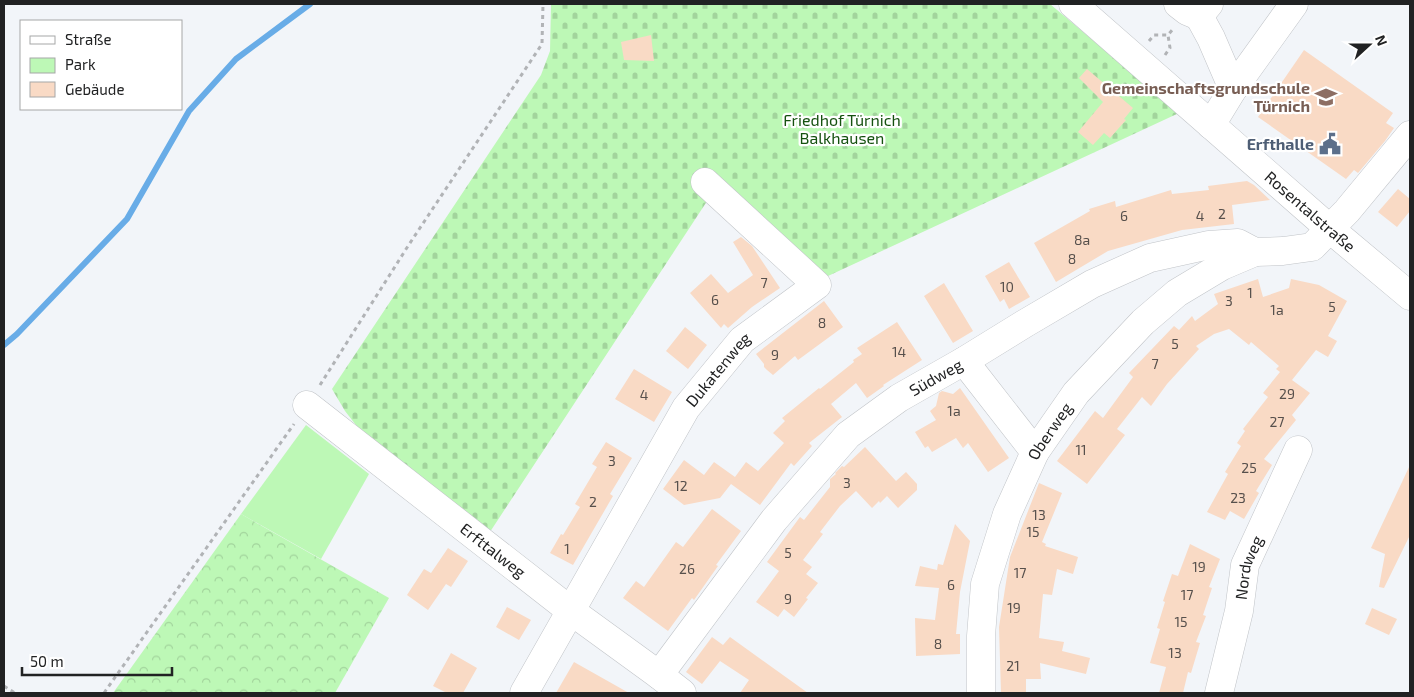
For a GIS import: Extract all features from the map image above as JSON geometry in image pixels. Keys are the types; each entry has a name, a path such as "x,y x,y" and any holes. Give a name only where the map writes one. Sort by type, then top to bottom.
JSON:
{"street":[{"name":"Rosentalstraße","path":"1073,4 1211,125 1321,238 1410,296"},
{"path":"1211,125 1233,88 1294,4"},
{"path":"1193,9 1211,38 1233,88"},
{"path":"1321,238 1347,211 1410,135"},
{"name":"Dukatenweg","path":"571,611 686,408 742,340 817,286 705,182"},
{"name":"Südweg","path":"659,675 774,520 848,435 899,398 1092,284 1150,258 1209,245 1238,243 1256,252 1283,251 1321,238"},
{"name":"Oberweg","path":"981,693 981,636 985,584 1007,514 1035,452 1076,392 1143,322 1177,293 1222,266 1256,252"},
{"path":"964,361 1035,452"},
{"name":"Erfttalweg","path":"308,405 571,611 682,693"},
{"name":"Nordweg","path":"1219,693 1239,611 1244,565 1298,450"},
{"path":"524,693 571,611"}],"path":[{"path":"104,693 308,405 408,246 542,44 543,4"},
{"path":"1135,57 1154,35 1168,35 1193,9"},
{"path":"4,686 15,693"}],"green space":[{"name":"Friedhof Türnich Balkhausen","path":"551,4 1050,4 1179,113 828,276 810,272 717,186 486,538 380,456 345,411 332,389 541,75 550,51"},
{"path":"306,425 369,474 321,559 241,514"},
{"path":"241,514 389,598 335,693 113,693"}],"building":[{"path":"651,35 654,61 624,60 621,42"},
{"path":"1304,50 1393,113 1386,123 1394,128 1385,141 1358,173 1354,170 1346,179 1258,117"},
{"path":"1087,69 1133,108 1124,119 1126,120 1110,138 1104,133 1093,145 1078,132 1103,102 1079,78"},
{"path":"1247,181 1270,200 1232,205 1234,224 1182,230 1108,251 1056,282 1034,243 1090,211 1089,209 1115,201 1116,207 1171,190 1172,194 1209,190 1208,186"},
{"path":"1398,189 1410,199 1410,211 1397,227 1378,212"},
{"path":"741,237 752,246 780,288 752,307 728,328 724,324 721,328 690,293 711,274 728,293 753,275 733,242"},
{"path":"1009,262 1030,297 1009,309 1004,299 1000,302 985,276"},
{"path":"1258,279 1263,297 1289,288 1291,279 1319,285 1347,301 1328,336 1337,341 1328,357 1316,350 1292,380 1310,393 1292,415 1296,420 1264,459 1272,465 1256,491 1259,493 1244,519 1230,511 1225,520 1207,512 1228,474 1225,472 1241,446 1237,443 1245,431 1243,429 1268,397 1263,393 1280,372 1276,369 1279,366 1251,342 1249,345 1229,329 1214,334 1196,346 1199,349 1167,384 1151,406 1142,397 1117,429 1125,435 1087,484 1057,461 1095,411 1103,418 1133,377 1129,373 1174,326 1179,330 1192,316 1195,321 1218,304 1214,294"},
{"path":"944,283 973,331 953,343 924,296"},
{"path":"824,301 843,327 798,360 795,356 773,375 764,367 764,364 756,354"},
{"path":"897,322 922,360 883,385 867,398 856,383 831,404 842,417 809,443 812,446 794,466 791,463 760,505 731,484 720,498 684,505 663,489 684,460 704,475 714,462 735,477 746,462 758,471 784,443 773,433 785,421 782,418 854,362 853,360 862,354 857,348"},
{"path":"685,327 707,345 688,369 666,351"},
{"path":"634,369 672,392 654,422 615,399"},
{"path":"960,388 1009,458 988,472 968,443 963,448 956,438 932,452 928,446 925,448 915,432 936,420 930,411 936,406 939,393 942,391 953,394"},
{"path":"606,442 632,458 610,494 613,496 573,565 550,553 580,507 575,504 597,467 592,464"},
{"path":"865,447 896,481 906,472 917,484 917,490 898,508 887,496 872,508 856,491 840,506 820,532 823,534 803,560 812,567 806,574 818,583 794,617 784,609 778,617 756,602 779,571 767,562 800,517 804,520 830,487 830,479 835,473"},
{"path":"1410,465 1410,535 1384,588 1379,587 1385,554 1371,548"},
{"path":"1039,483 1062,493 1042,542 1046,544 1045,546 1078,557 1073,574 1057,569 1052,595 1043,594 1039,638 1064,642 1062,651 1090,658 1086,674 1040,663 1041,679 1026,679 1026,693 1001,693 999,627 1010,557"},
{"path":"712,509 741,531 716,565 718,566 694,600 692,598 668,631 623,598 636,581 644,587 676,542 683,547"},
{"path":"955,524 970,541 960,592 956,634 960,634 960,654 916,656 915,618 935,620 939,588 915,586 920,566 937,570 938,564 943,565"},
{"path":"1190,544 1220,559 1209,587 1212,588 1203,615 1206,616 1196,642 1200,643 1191,673 1188,672 1183,693 1159,693 1166,667 1150,663 1160,629 1157,628 1172,574 1178,576"},
{"path":"448,548 468,561 451,587 446,584 428,610 407,595 424,569 431,573"},
{"path":"507,607 531,620 519,640 496,627"},
{"path":"1372,608 1397,619 1389,635 1365,624"},
{"path":"712,637 723,645 730,637 808,693 740,693 749,680 720,661 702,684 686,672"},
{"path":"451,653 477,668 463,693 447,693 433,686"},
{"path":"574,662 629,693 556,693"}],"waterway":[{"path":"4,345 17,334 127,219 189,111 236,59 310,4"}],"place":[{"name":"Gemeinschaftsgrundschule Türnich","path":"1326,97"},
{"name":"Erfthalle","path":"1330,144"}]}
